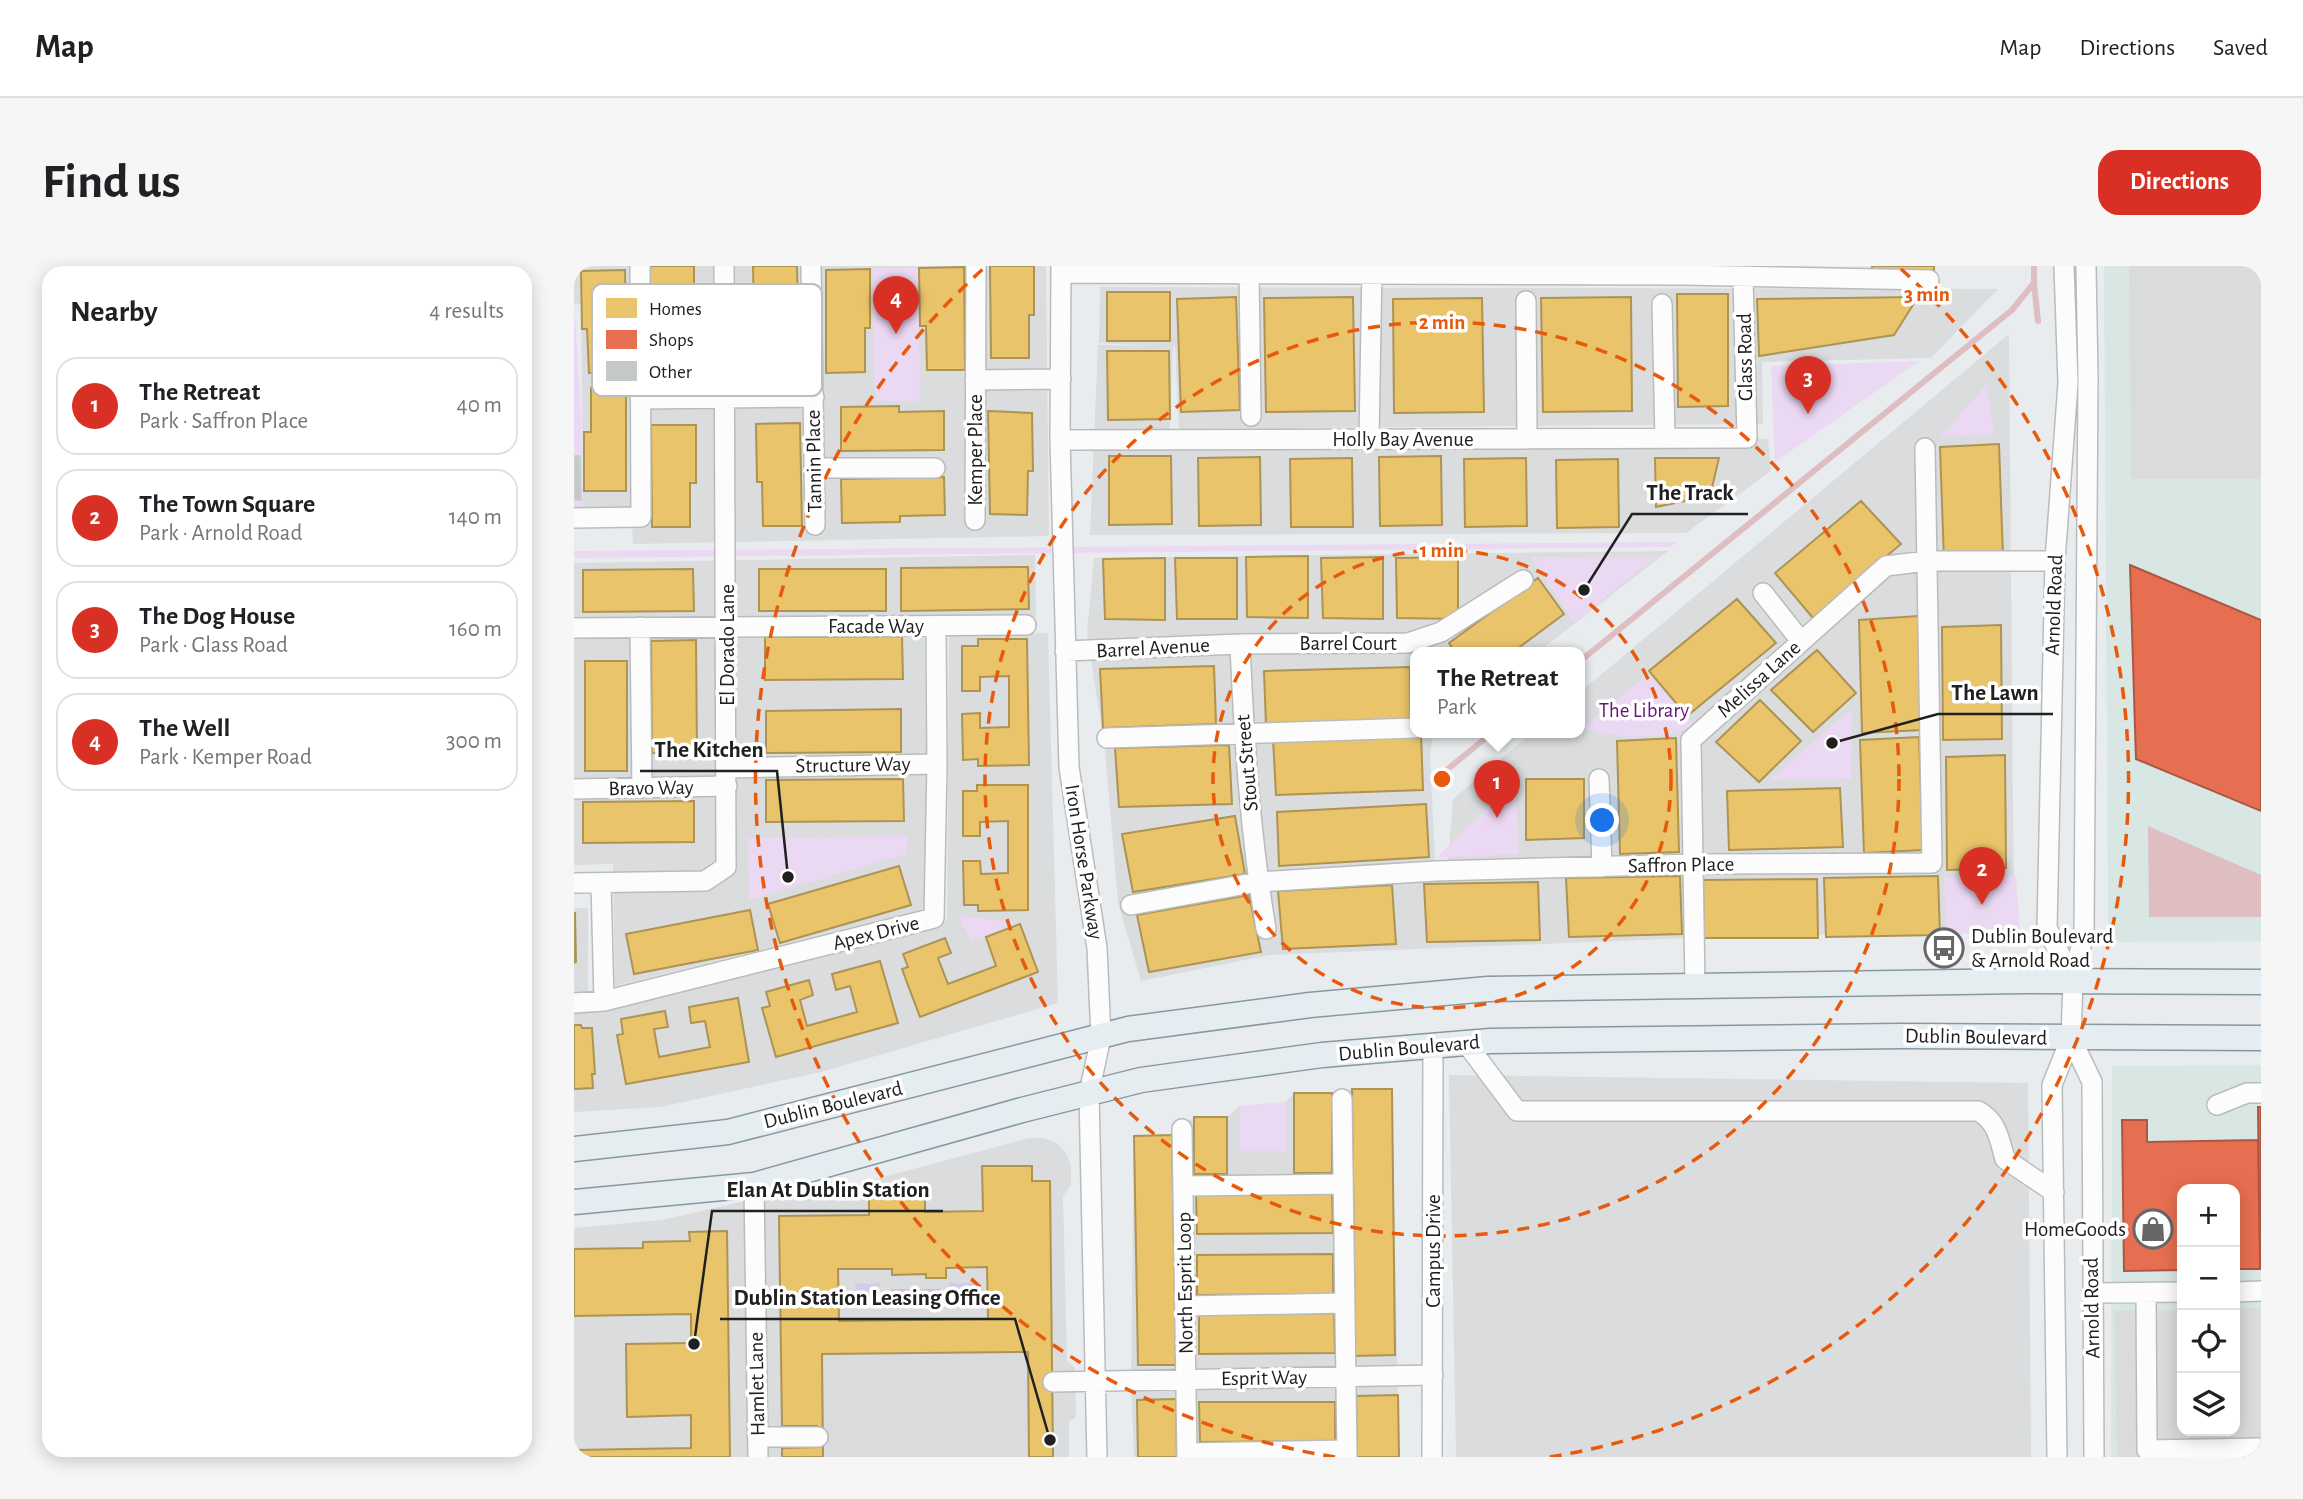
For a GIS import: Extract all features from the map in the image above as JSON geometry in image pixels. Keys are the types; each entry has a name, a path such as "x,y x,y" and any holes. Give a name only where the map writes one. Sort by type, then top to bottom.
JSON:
{"main road":[{"name":"Dublin Boulevard","path":"574,1149 728,1132 1139,1028 1310,1004 1488,989 2073,981 2261,982"},
{"name":"Dublin Boulevard","path":"574,1202 754,1185 1140,1080 1322,1055 1466,1043 1888,1036 2261,1038"}],"street":[{"path":"639,266 639,284"},
{"name":"El Dorado Lane","path":"724,266 724,284"},
{"name":"Tannin Place","path":"811,266 811,284"},
{"name":"Kemper Place","path":"975,520 976,266"},
{"name":"Arnold Road","path":"2064,266 2068,383 2055,561 2047,928 2073,981"},
{"name":"Arnold Road","path":"2057,1457 2052,1085 2071,1038 2073,981 2084,933 2088,390 2085,266"},
{"path":"1061,269 1249,272 1372,270 1929,279"},
{"name":"Iron Horse Parkway","path":"1061,269 1060,440 1069,767 1097,948 1101,1037 1089,1093 1097,1457"},
{"path":"1369,439 1372,270"},
{"path":"1249,272 1251,416"},
{"name":"Glass Road","path":"1743,277 1747,438"},
{"path":"1526,301 1527,439"},
{"path":"1662,304 1665,438"},
{"path":"975,380 1061,379"},
{"path":"574,518 641,517 640,396"},
{"name":"El Dorado Lane","path":"574,883 705,881 726,867 725,397"},
{"path":"640,399 814,397"},
{"name":"Tannin Place","path":"814,397 815,525"},
{"name":"Holly Bay Avenue","path":"1060,440 1747,438"},
{"path":"1925,448 1927,561"},
{"path":"814,468 935,468"},
{"name":"Melissa Lane","path":"1695,986 1691,740 1886,566 1927,561 2055,561"},
{"name":"Saffron Place","path":"1131,905 1258,882 1436,871 1693,864 1931,863 1927,561"},
{"name":"Barrel Court","path":"1240,644 1408,643 1441,632 1523,580"},
{"path":"1763,593 1801,641"},
{"name":"Facade Way","path":"574,628 1026,625"},
{"name":"Apex Drive","path":"574,1003 604,1001 934,918 936,626"},
{"path":"640,627 642,788"},
{"name":"Barrel Avenue","path":"1065,651 1240,644"},
{"name":"Stout Street","path":"1240,644 1243,733 1258,882 1266,929"},
{"path":"1107,738 1410,728"},
{"name":"Structure Way","path":"727,777 937,764"},
{"name":"Bravo Way","path":"574,789 642,788 727,777"},
{"path":"1599,779 1602,867"},
{"path":"601,883 604,1001"},
{"name":"Arnold Road","path":"2071,1038 2092,1082 2094,1457"},
{"path":"1466,1043 1517,1111 1978,1111 1990,1118 1998,1134 2004,1159 2053,1192"},
{"name":"Campus Drive","path":"1432,1457 1433,1046"},
{"path":"2217,1105 2247,1093 2261,1093"},
{"path":"1187,1455 1347,1454 1342,1098"},
{"name":"North Esprit Loop","path":"1182,1129 1187,1455"},
{"name":"North Esprit Loop","path":"1183,1186 1343,1184"},
{"name":"Hamlet Lane","path":"754,1185 758,1447"},
{"path":"2240,1292 2261,1291"},
{"path":"2092,1293 2177,1292"},
{"path":"2146,1293 2147,1450 2261,1448"},
{"path":"1185,1306 1345,1303"},
{"name":"Esprit Way","path":"1053,1382 1433,1375"},
{"path":"758,1447 818,1437"}],"shaded area":[{"path":"574,266 1046,266 1049,536 633,544 631,508 583,507 581,304 574,303"},
{"path":"2104,266 2261,266 2261,941 2119,942 2108,931"},
{"path":"2129,266 2261,266 2261,479 2131,479"},
{"path":"1100,287 1998,289 1931,358 1762,362 1763,424 1179,429 1173,346 1169,448 1768,439 1771,471 1686,533 1090,535 1098,345 1159,346 1099,343"},
{"path":"2009,334 2014,929 1701,938 1704,857 1448,862 1453,799 1526,738 1585,738 1585,688"},
{"path":"1668,551 1544,647 1410,647 1410,738 1432,738 1430,757 1436,877 1688,870 1689,938 1269,955 1141,981 1118,903 1105,750 1087,633 1094,558"},
{"path":"1035,555 1036,618 924,620 929,908 615,986 613,864 574,865 574,563"},
{"path":"1048,633 1058,1003 821,1072 660,1107 574,1112 574,908 588,908 588,1009 947,921 949,635"},
{"path":"2148,826 2261,875 2261,917 2149,917"},
{"path":"2261,1065 2261,1457 2111,1457 2112,1066"},
{"path":"1449,1075 2028,1083 2031,1457 1456,1457"},
{"path":"1352,1089 1392,1089 1399,1457 1134,1457 1131,1382 1134,1136 1172,1135 1194,1117 1227,1117 1240,1106 1286,1102 1294,1093 1332,1093"},
{"path":"1029,1138 1044,1138 1057,1143 1066,1153 1071,1165 1071,1185 1063,1196 1067,1361 1075,1368 1076,1413 1075,1418 1069,1421 1069,1457 764,1457 758,1198 820,1194"},
{"path":"745,1201 752,1457 574,1457 574,1228 662,1220"},
{"path":"974,1281 974,1308 950,1308 949,1282 959,1284"},
{"path":"879,1282 880,1309 855,1309 855,1283"},
{"path":"891,1289 941,1289 941,1300 891,1301"},
{"path":"2261,1308 2261,1457 2117,1457 2114,1311 2177,1310 2177,1436 2240,1436 2240,1309"},
{"path":"1028,1352 1029,1457 823,1457 822,1354"}],"green space":[{"path":"918,267 920,401 875,401 872,268"},
{"path":"574,304 581,406 583,507 574,507"},
{"path":"1919,361 1775,462 1771,366"},
{"path":"1987,384 1994,435 1940,437"},
{"path":"1678,542 1670,547 574,558 574,551"},
{"path":"1531,557 1656,557 1574,623"},
{"name":"The Library","path":"1648,674 1694,726 1669,734 1639,737 1595,731 1585,725"},
{"path":"1852,708 1851,779 1770,780"},
{"path":"1515,781 1519,854 1436,858"},
{"path":"907,836 907,854 749,900 748,838"},
{"path":"2016,876 2020,933 1946,934 1944,877"},
{"path":"959,916 1016,922 971,942"},
{"path":"1286,1102 1287,1151 1240,1151 1240,1106"}],"building: Homes":[{"path":"650,266 694,266 694,284 650,284"},
{"path":"753,266 797,266 797,284 753,284"},
{"path":"990,266 1034,266 1034,315 1029,315 1029,358 991,358"},
{"path":"1872,266 1934,266 1934,273 1872,273"},
{"path":"964,267 965,370 927,370 926,326 920,326 919,268"},
{"path":"870,269 870,328 865,328 865,372 826,373 826,270"},
{"path":"625,270 625,284 592,284 592,373 589,373 587,329 582,329 581,271"},
{"path":"1107,292 1170,292 1170,341 1107,341"},
{"path":"1677,294 1728,294 1728,406 1678,407"},
{"path":"1236,297 1240,410 1181,412 1177,299"},
{"path":"1353,297 1355,411 1266,412 1264,298"},
{"path":"1631,297 1632,411 1543,412 1541,298"},
{"path":"1918,297 1894,335 1759,356 1757,299"},
{"path":"1482,298 1484,412 1394,413 1393,299"},
{"path":"1107,351 1169,351 1170,419 1108,420"},
{"path":"591,388 592,396 626,396 626,491 584,491 584,432 591,432"},
{"path":"899,406 899,412 944,411 944,450 841,451 841,407"},
{"path":"988,411 1032,413 1033,471 1028,471 1027,515 990,514"},
{"path":"800,423 802,526 763,526 762,482 757,482 756,424"},
{"path":"651,425 696,425 696,483 690,483 690,527 652,527"},
{"path":"1999,444 2003,557 1944,561 1940,447"},
{"path":"1109,456 1171,456 1172,524 1109,525"},
{"path":"1441,456 1442,525 1380,526 1379,457"},
{"path":"1260,457 1261,525 1199,526 1198,458"},
{"path":"1352,458 1353,527 1291,527 1290,459"},
{"path":"1526,458 1527,526 1465,527 1464,459"},
{"path":"1655,458 1719,458 1710,496 1656,507"},
{"path":"1618,459 1619,527 1557,528 1556,460"},
{"path":"944,477 945,515 900,516 900,522 842,523 841,479"},
{"path":"1861,501 1901,544 1813,618 1775,573"},
{"path":"1308,556 1308,618 1247,617 1246,557"},
{"path":"1383,557 1383,619 1323,618 1321,558"},
{"path":"1458,557 1458,619 1397,618 1396,558"},
{"path":"1165,558 1165,620 1105,619 1103,559"},
{"path":"1175,558 1237,558 1237,619 1177,619"},
{"path":"1028,567 1029,609 901,611 901,568"},
{"path":"693,569 694,611 583,612 583,570"},
{"path":"759,569 886,569 886,611 759,611"},
{"path":"1538,578 1564,614 1520,647 1452,647 1449,643"},
{"path":"1737,599 1776,643 1687,716 1649,671"},
{"path":"1918,616 1921,730 1862,733 1859,620"},
{"path":"2001,625 2002,739 1943,740 1942,627"},
{"path":"902,636 903,679 765,680 765,637"},
{"path":"978,639 1027,639 1029,765 978,766 978,759 963,760 962,714 980,713 980,728 1009,727 1009,676 980,677 980,691 962,691 962,646 978,646"},
{"path":"696,640 697,753 652,753 651,641"},
{"path":"1817,650 1856,693 1813,732 1771,690"},
{"path":"585,661 627,661 627,771 585,771"},
{"path":"1214,666 1216,724 1103,728 1100,669"},
{"path":"1410,667 1410,721 1266,725 1264,671"},
{"path":"1760,700 1801,741 1759,782 1716,742"},
{"path":"901,709 901,752 766,753 766,711"},
{"path":"1410,734 1410,738 1421,738 1423,790 1276,795 1273,739"},
{"path":"1919,737 1923,850 1864,853 1860,740"},
{"path":"1676,738 1679,852 1620,854 1617,741"},
{"path":"1229,745 1232,804 1119,807 1115,748"},
{"path":"2005,755 2006,868 1947,870 1946,757"},
{"path":"903,779 904,821 766,822 766,780"},
{"path":"1526,779 1584,779 1584,838 1526,840"},
{"path":"977,785 1028,785 1028,910 978,911 978,905 964,905 963,861 980,861 981,874 1008,873 1008,821 980,822 980,836 963,836 963,791 977,791"},
{"path":"1840,788 1843,847 1729,850 1727,791"},
{"path":"694,801 694,842 583,843 583,802"},
{"path":"1426,804 1429,857 1279,866 1277,812"},
{"path":"1235,816 1245,874 1133,892 1122,834"},
{"path":"899,866 911,905 780,943 768,904"},
{"path":"1680,876 1682,934 1569,937 1566,878"},
{"path":"1938,876 1940,935 1826,937 1824,878"},
{"path":"1817,879 1818,938 1704,938 1703,880"},
{"path":"1538,882 1540,940 1427,942 1424,884"},
{"path":"1392,885 1396,944 1283,949 1278,891"},
{"path":"1249,895 1261,952 1149,972 1137,915"},
{"path":"750,910 758,950 634,974 626,934"},
{"path":"574,913 576,962 574,963"},
{"path":"1020,924 1038,972 920,1017 902,969 908,967 903,954 945,938 951,953 938,958 948,984 996,966 986,937"},
{"path":"880,961 898,1023 776,1057 762,1008 770,1006 766,992 809,980 813,995 800,1000 807,1026 857,1012 850,986 836,990 832,974"},
{"path":"738,998 749,1062 626,1084 617,1035 623,1034 621,1019 665,1011 668,1027 654,1029 659,1057 710,1047 705,1021 691,1023 689,1007"},
{"path":"574,1025 592,1028 595,1074 592,1074 593,1088 574,1089"},
{"path":"1352,1089 1392,1089 1395,1355 1355,1356"},
{"path":"1294,1093 1332,1093 1332,1173 1294,1173"},
{"path":"1194,1117 1227,1117 1227,1174 1194,1174"},
{"path":"1172,1135 1176,1365 1138,1365 1134,1136"},
{"path":"982,1166 1032,1166 1032,1181 1050,1181 1053,1457 1029,1457 1028,1352 822,1354 823,1457 782,1457 782,1448 818,1447 817,1426 782,1426 779,1216 869,1215 869,1196 925,1195 925,1212 983,1211","holes":["987,1267 988,1319 839,1321 838,1269 892,1269 892,1275 926,1274 926,1278 946,1278 946,1268"]},
{"path":"1332,1193 1333,1233 1197,1234 1196,1194"},
{"path":"727,1231 730,1457 574,1457 574,1450 691,1448 691,1415 627,1417 626,1344 691,1343 691,1314 574,1316 574,1249 643,1248 643,1242 690,1241 689,1232"},
{"path":"1333,1254 1333,1294 1197,1295 1197,1255"},
{"path":"1334,1313 1335,1353 1199,1354 1199,1314"},
{"path":"1398,1395 1399,1457 1357,1457 1356,1396"},
{"path":"1176,1399 1177,1457 1138,1457 1137,1400"},
{"path":"1199,1402 1335,1402 1335,1441 1200,1442"}],"building: Shops":[{"path":"2130,565 2261,620 2261,811 2136,759"},
{"path":"2258,1107 2261,1107 2261,1269 2260,1269"},
{"name":"HomeGoods","path":"2122,1120 2147,1120 2147,1142 2258,1140 2260,1269 2240,1269 2240,1184 2177,1184 2177,1270 2124,1271"}],"building: Other":[{"path":"574,456 580,456 581,500 574,500"}],"waterway":[{"path":"1585,657 2012,310 2034,283 2034,266"},
{"path":"2034,283 2038,321"},
{"path":"1443,773 1486,738"}],"place":[{"name":"The Well","path":"896,334"},
{"name":"The Dog House","path":"1808,414"},
{"name":"The Track","path":"1584,590"},
{"name":"The Lawn","path":"1832,743"},
{"name":"The Retreat","path":"1497,818"},
{"name":"The Kitchen","path":"788,877"},
{"name":"The Town Square","path":"1982,905"},
{"name":"Dublin Boulevard & Arnold Road","path":"1944,948"},
{"name":"HomeGoods","path":"2153,1229"},
{"name":"Elan At Dublin Station","path":"694,1344"},
{"name":"Dublin Station Leasing Office","path":"1050,1440"}]}
